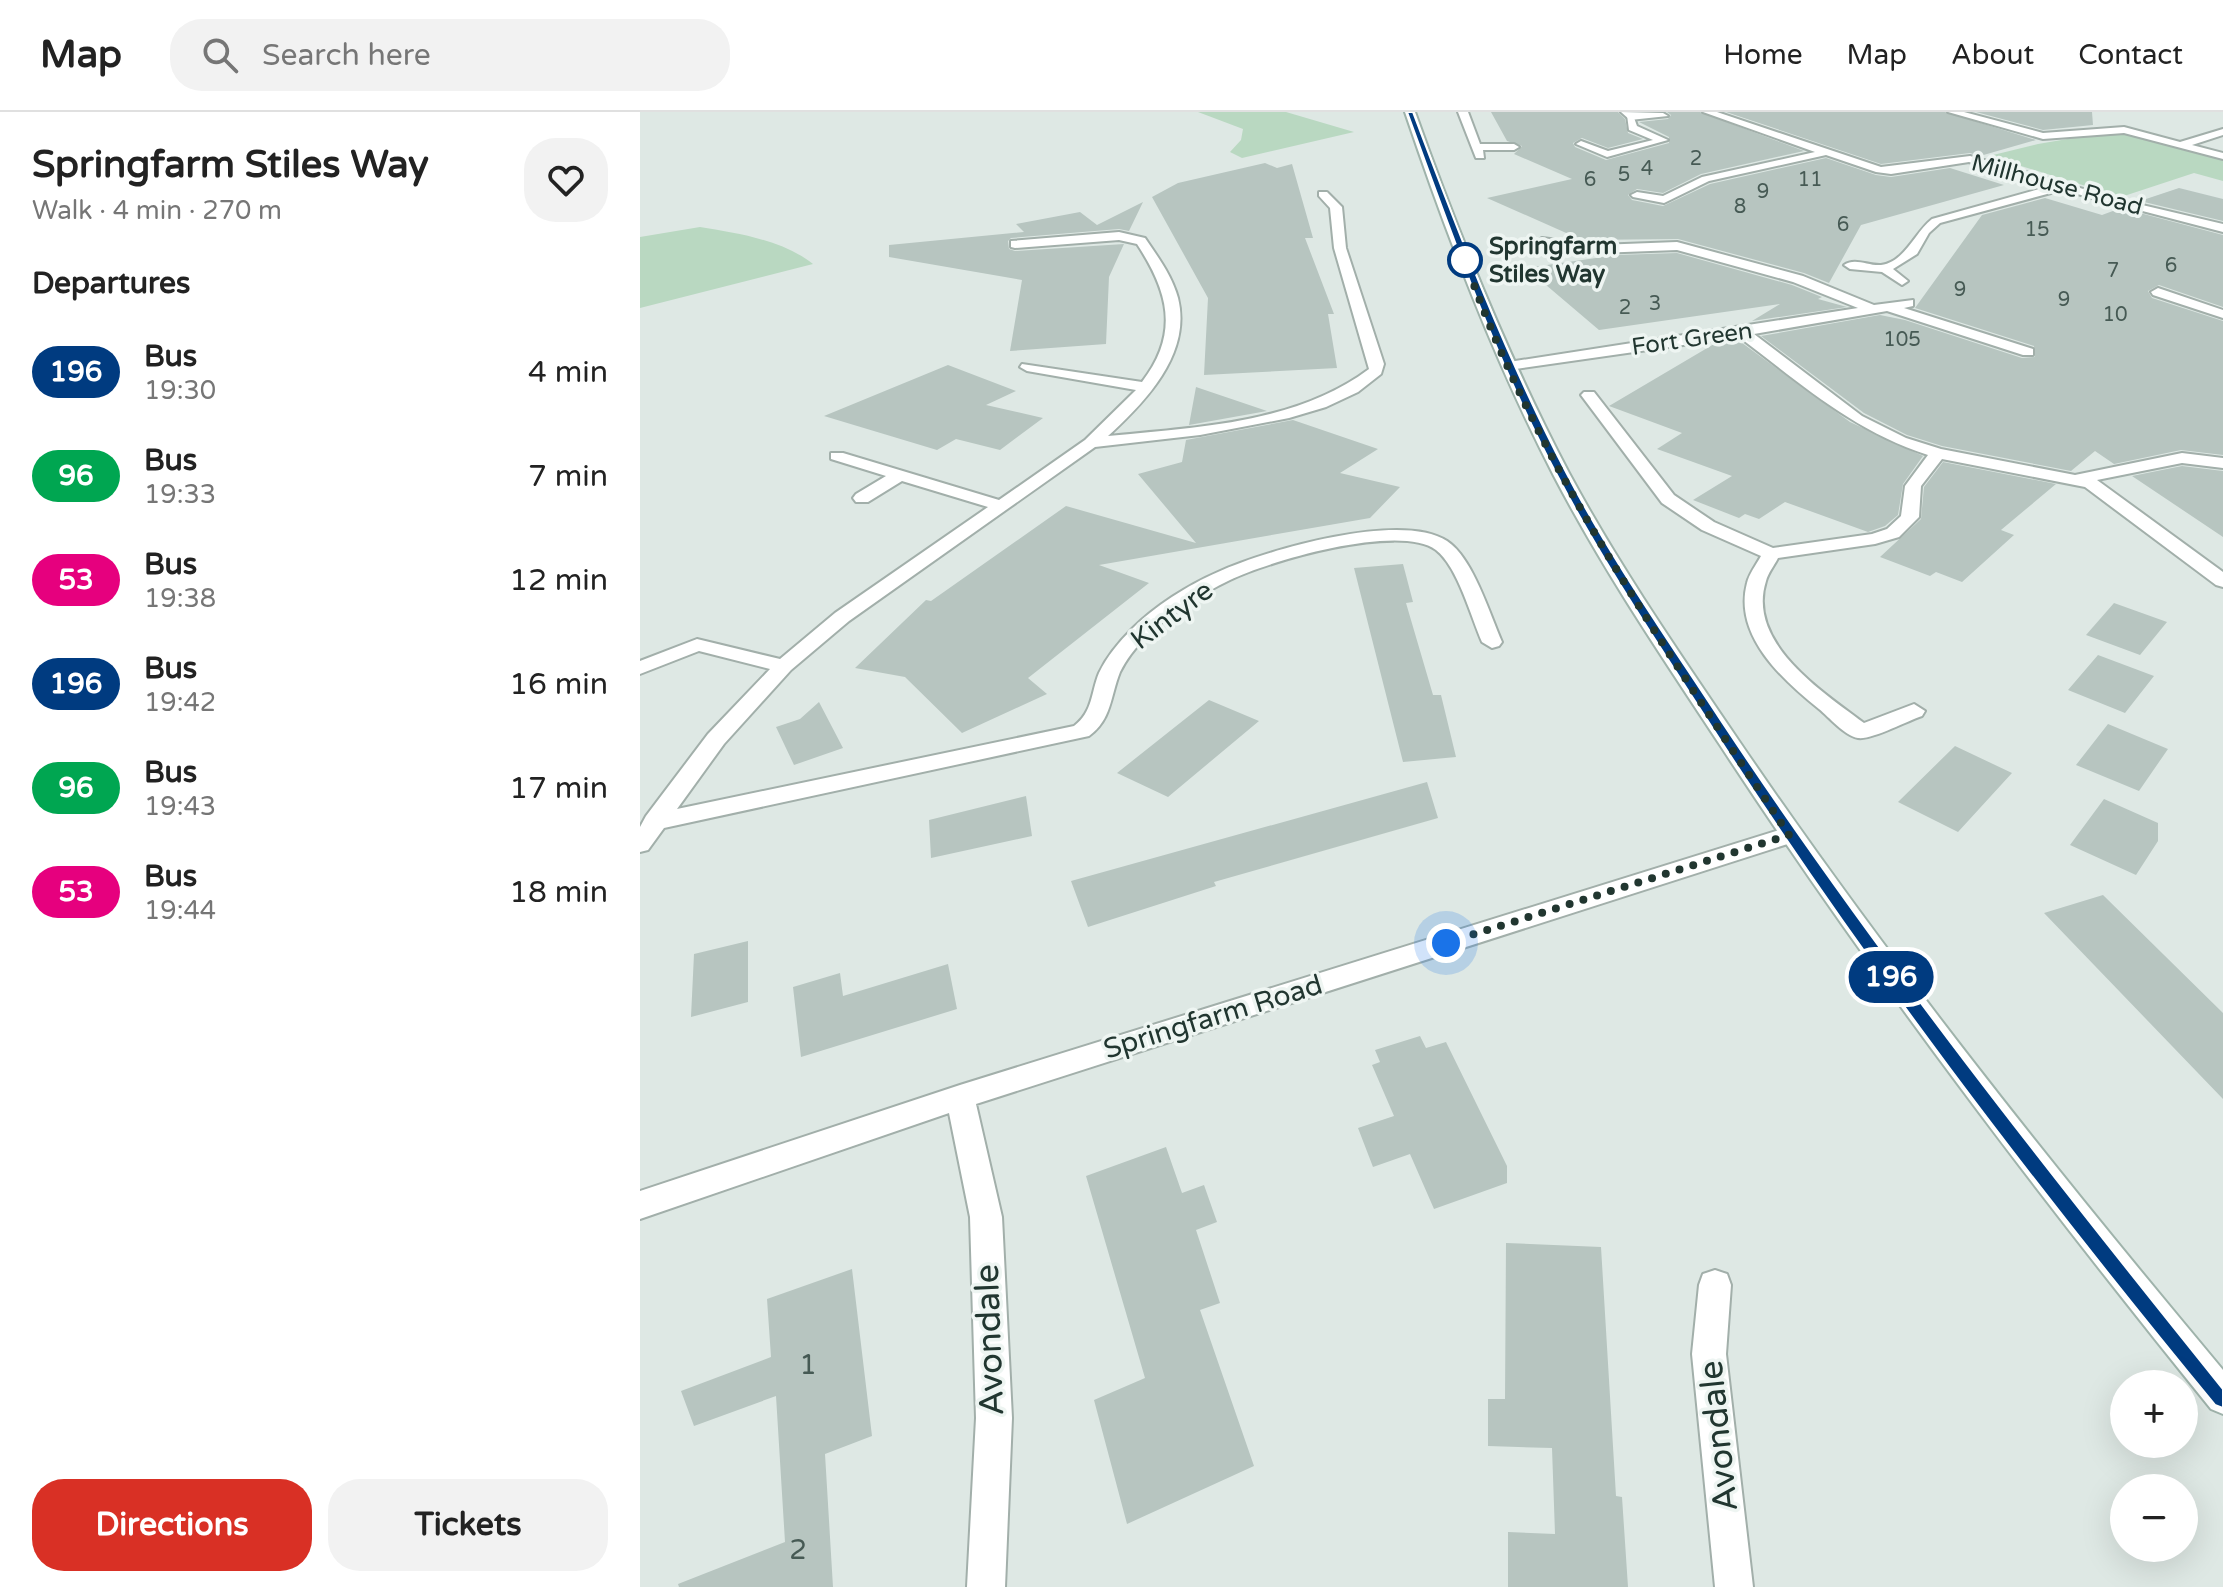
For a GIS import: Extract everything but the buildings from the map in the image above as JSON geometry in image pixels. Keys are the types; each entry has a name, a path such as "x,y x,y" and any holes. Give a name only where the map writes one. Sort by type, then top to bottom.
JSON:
{"street":[{"path":"1410,112 1477,294 1509,366 1562,475 1647,617 1789,835 1896,984 2127,1281 2223,1397"},
{"path":"1463,112 1479,152 1514,147"},
{"name":"Millhouse Road","path":"1708,112 1888,171 1953,159 1970,159 2223,228"},
{"name":"Millhouse Road","path":"1953,112 2043,136 2115,129 2223,156"},
{"path":"1969,116 1987,112"},
{"path":"1581,144 1607,154 1663,140 1632,128 1628,114 1663,116"},
{"path":"2180,144 2223,132"},
{"path":"1637,195 1664,200 1706,179 1824,152"},
{"path":"1885,269 1913,251 1924,231 1936,221 2063,186"},
{"path":"1091,443 1273,417 1356,388 1376,371 1377,364 1340,248 1336,207 1323,194"},
{"path":"640,844 716,739 784,666 842,617 1091,443 1123,415 1167,358 1172,346 1174,306 1155,259 1130,231 1058,246 1015,244"},
{"path":"1535,240 1598,249 1677,246 1798,279 1882,309 2028,352"},
{"path":"1850,265 1885,269 1902,281"},
{"path":"2158,292 2223,314"},
{"name":"Fort Green","path":"1509,366 1742,332 1908,303"},
{"path":"1742,332 1857,419 1900,441 1938,453 2080,479 2114,498 2223,581"},
{"path":"1066,375 1082,357"},
{"path":"1027,367 1146,387"},
{"path":"1589,395 1668,499 1708,526 1771,554 1858,543 1893,533 1910,517 1913,486 1938,453"},
{"path":"837,456 897,477 1002,506"},
{"path":"2080,479 2182,458 2223,463"},
{"path":"862,498 897,477"},
{"name":"Kintyre","path":"654,822 1081,731 1097,719 1109,673 1141,631 1224,576 1255,564 1327,545 1392,534 1417,535 1438,543 1454,560 1492,642"},
{"path":"1771,554 1762,566 1755,587 1755,616 1763,642 1779,662 1861,732 1914,711"},
{"path":"640,668 697,645 784,666"},
{"name":"Springfarm Road","path":"640,1205 960,1097 1789,835"},
{"name":"Avondale","path":"960,1097 986,1217 994,1418 986,1587"},
{"name":"Avondale","path":"1715,1285 1709,1354 1734,1587"}],"green space":[{"path":"1198,112 1286,112 1354,132 1242,158 1230,152 1241,140 1243,129"},
{"path":"2109,132 2124,133 2223,160 2223,181 2194,173 2121,197 1989,156"},
{"path":"700,227 774,243 813,264 640,308 640,237"}],"bus line":[{"name":"196","path":"1410,112 1477,294 1509,366 1562,475 1647,617 1789,835 1896,984 2127,1281 2223,1397"}],"place":[{"name":"Springfarm Stiles Way","path":"1465,260"}],"route":[{"path":"1446,943 1789,835 1647,617 1562,475 1509,366 1465,260"}]}
